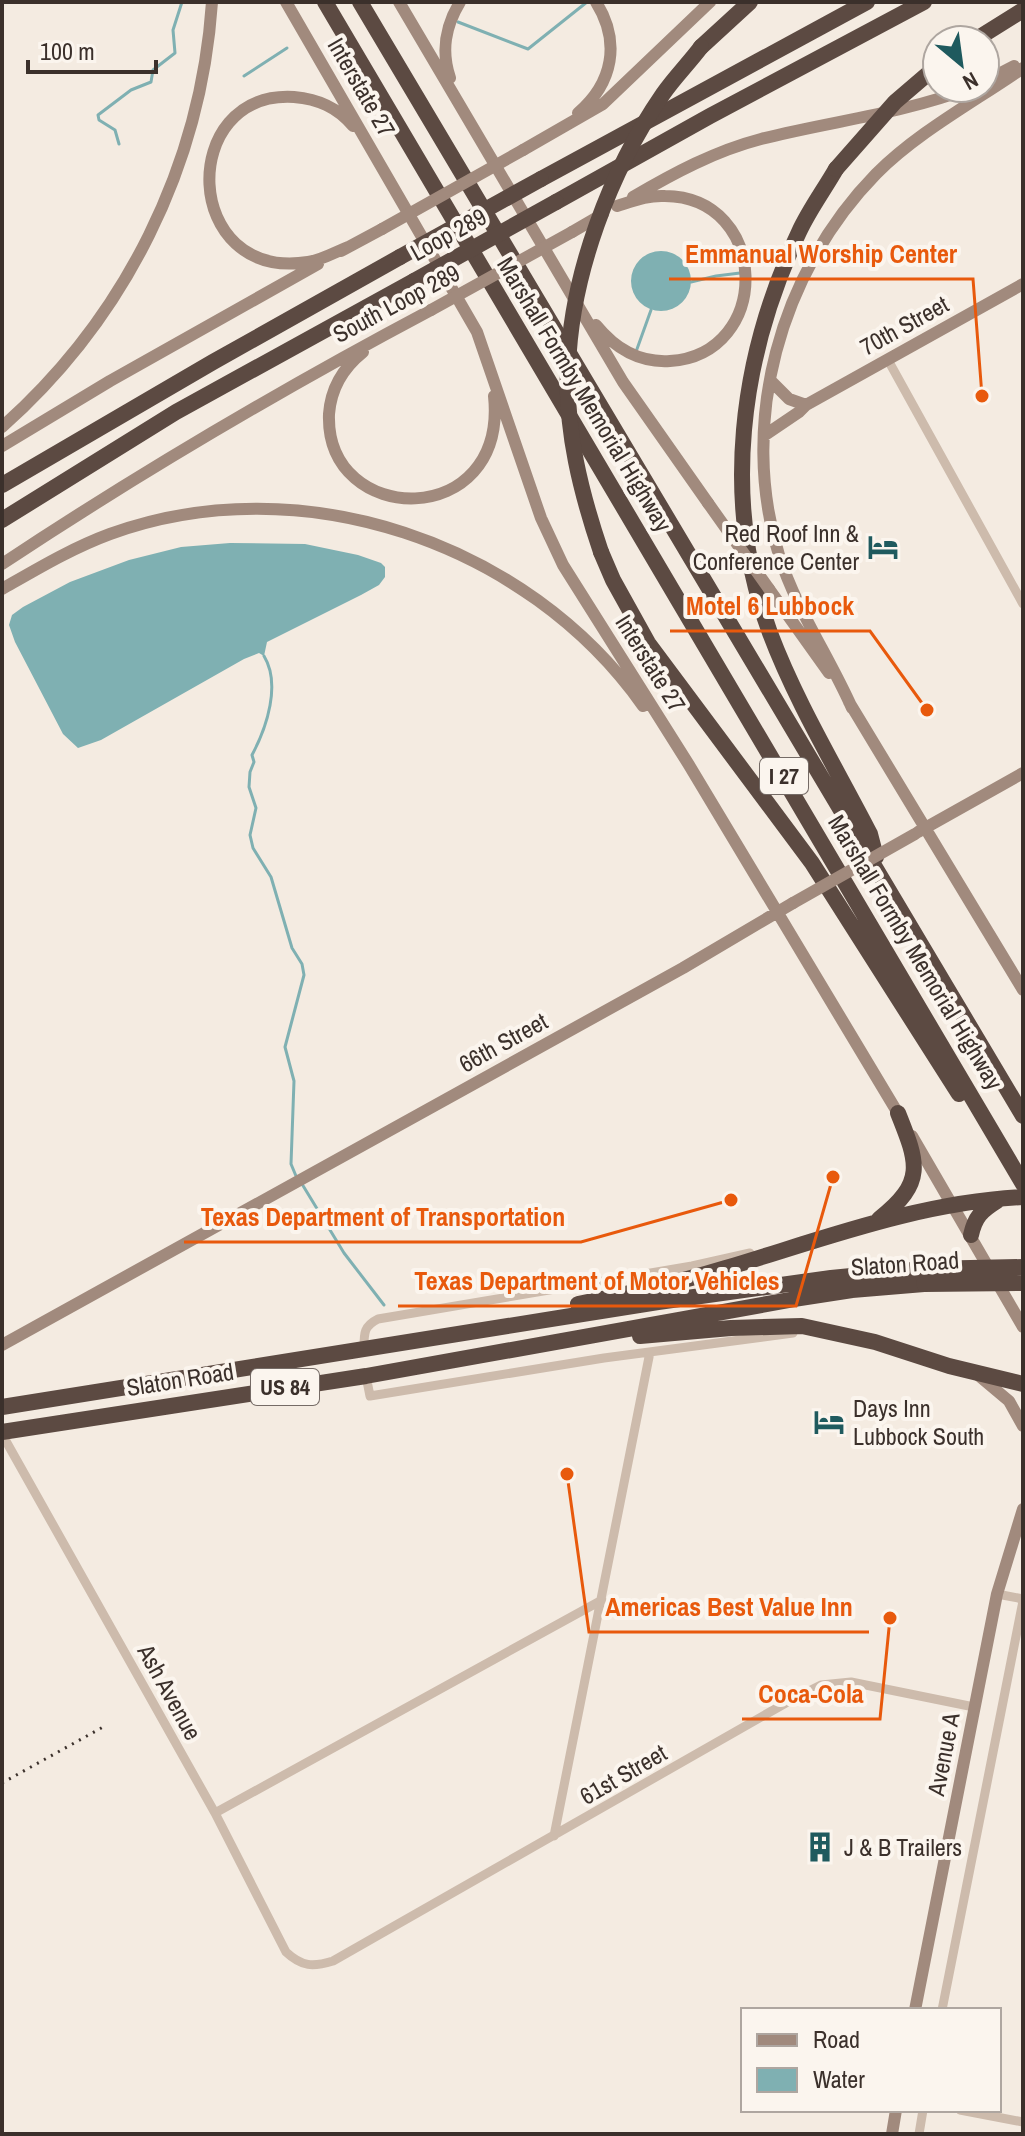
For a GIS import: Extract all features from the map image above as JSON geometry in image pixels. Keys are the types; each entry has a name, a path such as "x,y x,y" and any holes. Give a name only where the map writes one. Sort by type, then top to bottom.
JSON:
{"highway":[{"name":"Marshall Formby Memorial Highway","path":"325,2 1023,1184"},
{"name":"Marshall Formby Memorial Highway","path":"360,2 1023,1116"},
{"path":"459,1333 688,1279 812,1239 875,1223 953,1205 1023,1195 812,863 648,643 613,580 584,499 572,434 567,369 572,317 602,210 626,156 664,93 701,47 750,2"},
{"name":"Loop 289","path":"2,485 400,257 867,2"},
{"name":"Loop 289","path":"2,520 176,412 710,116 924,2"},
{"path":"1001,24 1023,10"},
{"path":"882,878 870,834 770,633 745,535 743,439 754,358 765,317 794,242 836,169 895,102 921,80"},
{"path":"875,1223 898,1204 911,1183 914,1171 912,1147 898,1113"},
{"path":"971,1235 974,1221 981,1211 1002,1198"},
{"name":"Slaton Road","path":"2,1407 364,1347 831,1278 924,1276 1023,1267"},
{"name":"Slaton Road","path":"2,1433 366,1376 924,1276 1023,1283"},
{"path":"567,1340 802,1326 875,1342 1023,1384"},
{"path":"364,1347 366,1376"}],"main road":[{"path":"2,427 38,393 74,351 122,284 147,241 166,202 193,123 205,67 212,2"},
{"name":"Interstate 27","path":"286,2 477,332 551,543 778,911 1023,1327"},
{"path":"399,2 623,382 852,708"},
{"path":"458,100 445,63 444,50 450,19 460,2"},
{"path":"553,135 588,105 599,92 608,73 611,38 596,2"},
{"path":"2,446 110,381 553,135 603,104 710,2"},
{"path":"1001,73 1023,61"},
{"path":"1023,68 914,143 877,173 831,230 795,292 781,332 770,380 765,435 771,526 800,606 920,831 1023,990"},
{"path":"348,247 314,261 281,263 257,257 234,242 215,215 208,190 209,167 216,144 234,119 252,106 276,98 305,98 327,105 345,117 384,169"},
{"name":"South Loop 289","path":"2,564 192,443 696,161 761,139 924,104"},
{"path":"568,288 614,344 642,359 668,361 700,353 724,335 732,324 744,299 746,271 736,238 721,219 702,205 680,197 656,196 617,206"},
{"name":"70th Street","path":"765,435 806,405 1023,284"},
{"path":"383,336 347,365 339,377 330,403 331,435 342,462 364,484 388,496 426,499 442,495 463,482 482,462 493,438 495,397 477,332"},
{"path":"770,380 789,399 806,405"},
{"path":"2,589 60,556 109,534 209,512 306,512 362,520 405,532 444,546 511,583 601,654 640,702 731,834"},
{"name":"66th Street","path":"2,1345 683,968 1023,773"},
{"path":"976,1373 1000,1392 1016,1411 1023,1426"},
{"name":"Avenue A","path":"915,2008 997,1594 1023,1509"},
{"path":"892,2134 896,2112"}],"street":[{"path":"888,360 1023,604"},
{"path":"364,1347 364,1332 369,1324 378,1319 692,1266 812,1239"},
{"path":"366,1376 370,1396 650,1352 828,1331"},
{"path":"554,1836 650,1352"},
{"name":"Ash Avenue","path":"2,1433 215,1813 286,1952 305,1965"},
{"path":"997,1594 1023,1600"},
{"path":"215,1813 602,1600"},
{"name":"Avenue A","path":"942,2008 1023,1600"},
{"name":"61st Street","path":"305,1965 317,1966 333,1961 821,1685 851,1682 974,1707"},
{"path":"919,2134 923,2112"},
{"path":"970,2112 1023,2122"}],"water":[{"path":"661,251 673,253 682,260 689,269 689,293 682,302 673,309 661,311 649,309 640,302 633,293 631,281 633,269 640,260 649,253"},
{"path":"230,543 305,544 358,555 381,563 385,567 385,577 379,585 361,595 267,642 264,656 259,653 244,659 101,740 78,748 63,734 15,642 9,625 12,615 70,582 129,560 181,547"}],"waterway":[{"path":"119,144 115,130 99,120 98,115 131,90 151,82 153,70 175,53 173,30 182,2"},
{"path":"458,22 528,49 587,2"},
{"path":"244,76 287,48"},
{"path":"691,282 740,273"},
{"path":"637,349 651,310"},
{"path":"264,656 269,667 272,692 263,732 252,755 254,762 249,787 256,808 250,835 253,848 271,877 292,948 302,964 304,975 285,1047 294,1081 291,1164 296,1176"},
{"path":"302,1184 344,1253 384,1305"}],"railway":[{"path":"2,1783 103,1727"}],"place":[{"name":"Emmanual Worship Center","path":"982,396"},
{"name":"Red Roof Inn & Conference Center","path":"883,547"},
{"name":"Motel 6 Lubbock","path":"927,710"},
{"name":"Texas Department of Motor Vehicles","path":"833,1177"},
{"name":"Texas Department of Transportation","path":"731,1200"},
{"name":"Days Inn Lubbock South","path":"829,1422"},
{"name":"Americas Best Value Inn","path":"567,1474"},
{"name":"Coca-Cola","path":"890,1618"},
{"name":"J & B Trailers","path":"820,1847"}]}
